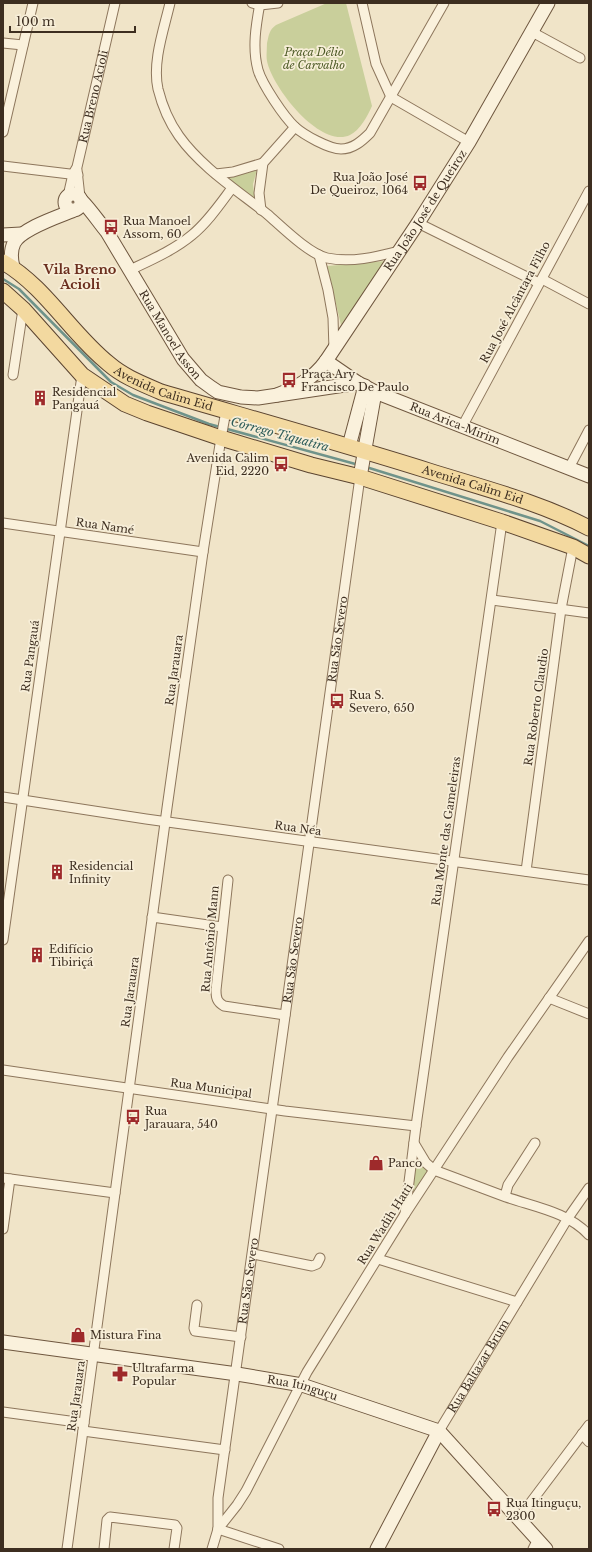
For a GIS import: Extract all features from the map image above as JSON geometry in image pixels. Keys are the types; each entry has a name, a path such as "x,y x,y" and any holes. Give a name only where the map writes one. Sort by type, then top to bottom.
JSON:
{"main road":[{"name":"Avenida Calim Eid","path":"8,265 30,282 88,344 109,364 120,372 161,392 349,446 362,465 502,522 573,547 589,556"},
{"name":"Avenida Calim Eid","path":"3,291 23,309 82,375 125,404 147,413 221,438 311,465 362,465 506,495 543,508 589,528"}],"street":[{"path":"3,132 6,105 33,3"},
{"name":"Rua Breno Acioli","path":"73,203 76,172 115,3"},
{"path":"170,3 156,64 158,89 163,105 178,135 193,153 232,188 319,255 339,260 360,259 399,251"},
{"path":"278,3 257,4 254,45 258,69 266,88 295,127 331,148 342,149 354,146 370,133 444,3"},
{"path":"362,3 376,64 391,97 469,142"},
{"name":"Rua João José de Queiroz","path":"277,395 298,386 307,380 326,362 418,223 469,142 548,3"},
{"path":"532,32 580,58"},
{"path":"3,43 23,45"},
{"path":"216,174 238,171 263,163 295,127"},
{"path":"261,210 260,184 263,163"},
{"path":"3,166 76,172"},
{"path":"130,270 172,248 192,235 207,221 232,188"},
{"name":"Rua José Alcântara Filho","path":"463,425 589,191"},
{"path":"3,235 20,234 46,222 73,203"},
{"name":"Rua Manoel Asson","path":"73,203 97,221 107,232 171,341 201,380 218,392 241,397 258,398 277,395"},
{"path":"418,223 589,304"},
{"path":"8,265 14,244 20,234"},
{"path":"319,255 333,318 334,350"},
{"path":"13,375 23,309"},
{"name":"Rua Arica-Mirim","path":"326,362 366,387 589,476"},
{"name":"Rua Pangauá","path":"3,940 82,375"},
{"path":"277,395 366,387 349,446"},
{"name":"Rua São Severo","path":"218,1529 218,1498 284,1015 362,465 366,387"},
{"name":"Rua Jarauara","path":"67,1549 165,822 203,552 226,411"},
{"path":"569,468 589,430"},
{"name":"Rua Monte das Gameleiras","path":"405,1214 416,1126 502,522"},
{"name":"Rua Namé","path":"3,523 203,552"},
{"name":"Rua Roberto Claudio","path":"526,871 562,609 573,547"},
{"path":"492,600 589,613"},
{"name":"Rua Néa","path":"3,797 165,822 589,880"},
{"name":"Rua Antônio Mann","path":"228,880 216,990 216,998 218,1003 224,1006 284,1015"},
{"path":"152,917 222,927"},
{"name":"Rua Wadih Hatti","path":"218,1529 246,1491 302,1385 307,1372 405,1214 508,1057 589,941"},
{"path":"549,998 589,1014"},
{"name":"Rua Municipal","path":"3,1070 272,1109 416,1126"},
{"path":"414,1143 426,1163 434,1170 568,1218 581,1226 589,1235"},
{"path":"505,1196 508,1185 535,1144"},
{"path":"3,1229 6,1178 115,1193"},
{"name":"Rua Baltazar Brum","path":"377,1549 439,1431 568,1218 589,1188"},
{"path":"252,1254 312,1266 317,1264 320,1258"},
{"path":"378,1259 517,1302"},
{"path":"197,1305 194,1328 195,1331 241,1337"},
{"name":"Rua Itinguçu","path":"3,1342 236,1374 302,1385 439,1431 519,1518 536,1544 546,1549"},
{"path":"3,1412 83,1427 225,1450"},
{"path":"519,1518 589,1425"},
{"path":"582,1434 589,1442"},
{"path":"104,1549 107,1520 110,1517 176,1526 174,1549"},
{"path":"212,1549 218,1529 279,1549"}],"green space":[{"name":"Praça Délio de Carvalho","path":"327,3 346,3 372,106 360,127 354,133 338,137 325,133 312,125 299,113 278,86 267,61 267,43 272,29 276,25"},
{"path":"258,166 253,184 255,203 222,176"},
{"path":"386,261 341,325 327,266"},
{"path":"414,1163 430,1169 411,1198"}],"waterway":[{"name":"Córrego Tiquatira","path":"3,279 19,289 111,382 133,395 209,424 359,465"},
{"name":"Córrego Tiquatira","path":"366,467 540,521 589,546"}],"place":[{"name":"Rua João José De Queiroz, 1064","path":"420,183"},
{"name":"Rua Manoel Assom, 60","path":"111,227"},
{"name":"Praça Ary Francisco De Paulo","path":"289,380"},
{"name":"Residencial Pangauá","path":"40,398"},
{"name":"Avenida Calim Eid, 2220","path":"281,464"},
{"name":"Rua S. Severo, 650","path":"337,701"},
{"name":"Residencial Infinity","path":"57,872"},
{"name":"Edifício Tibiriçá","path":"37,955"},
{"name":"Rua Jarauara, 540","path":"133,1117"},
{"name":"Panco","path":"376,1163"},
{"name":"Mistura Fina","path":"78,1335"},
{"name":"Ultrafarma Popular","path":"120,1374"},
{"name":"Rua Itinguçu, 2300","path":"494,1509"}],"district":[{"name":"Vila Breno Acioli","path":"80,276"}]}
